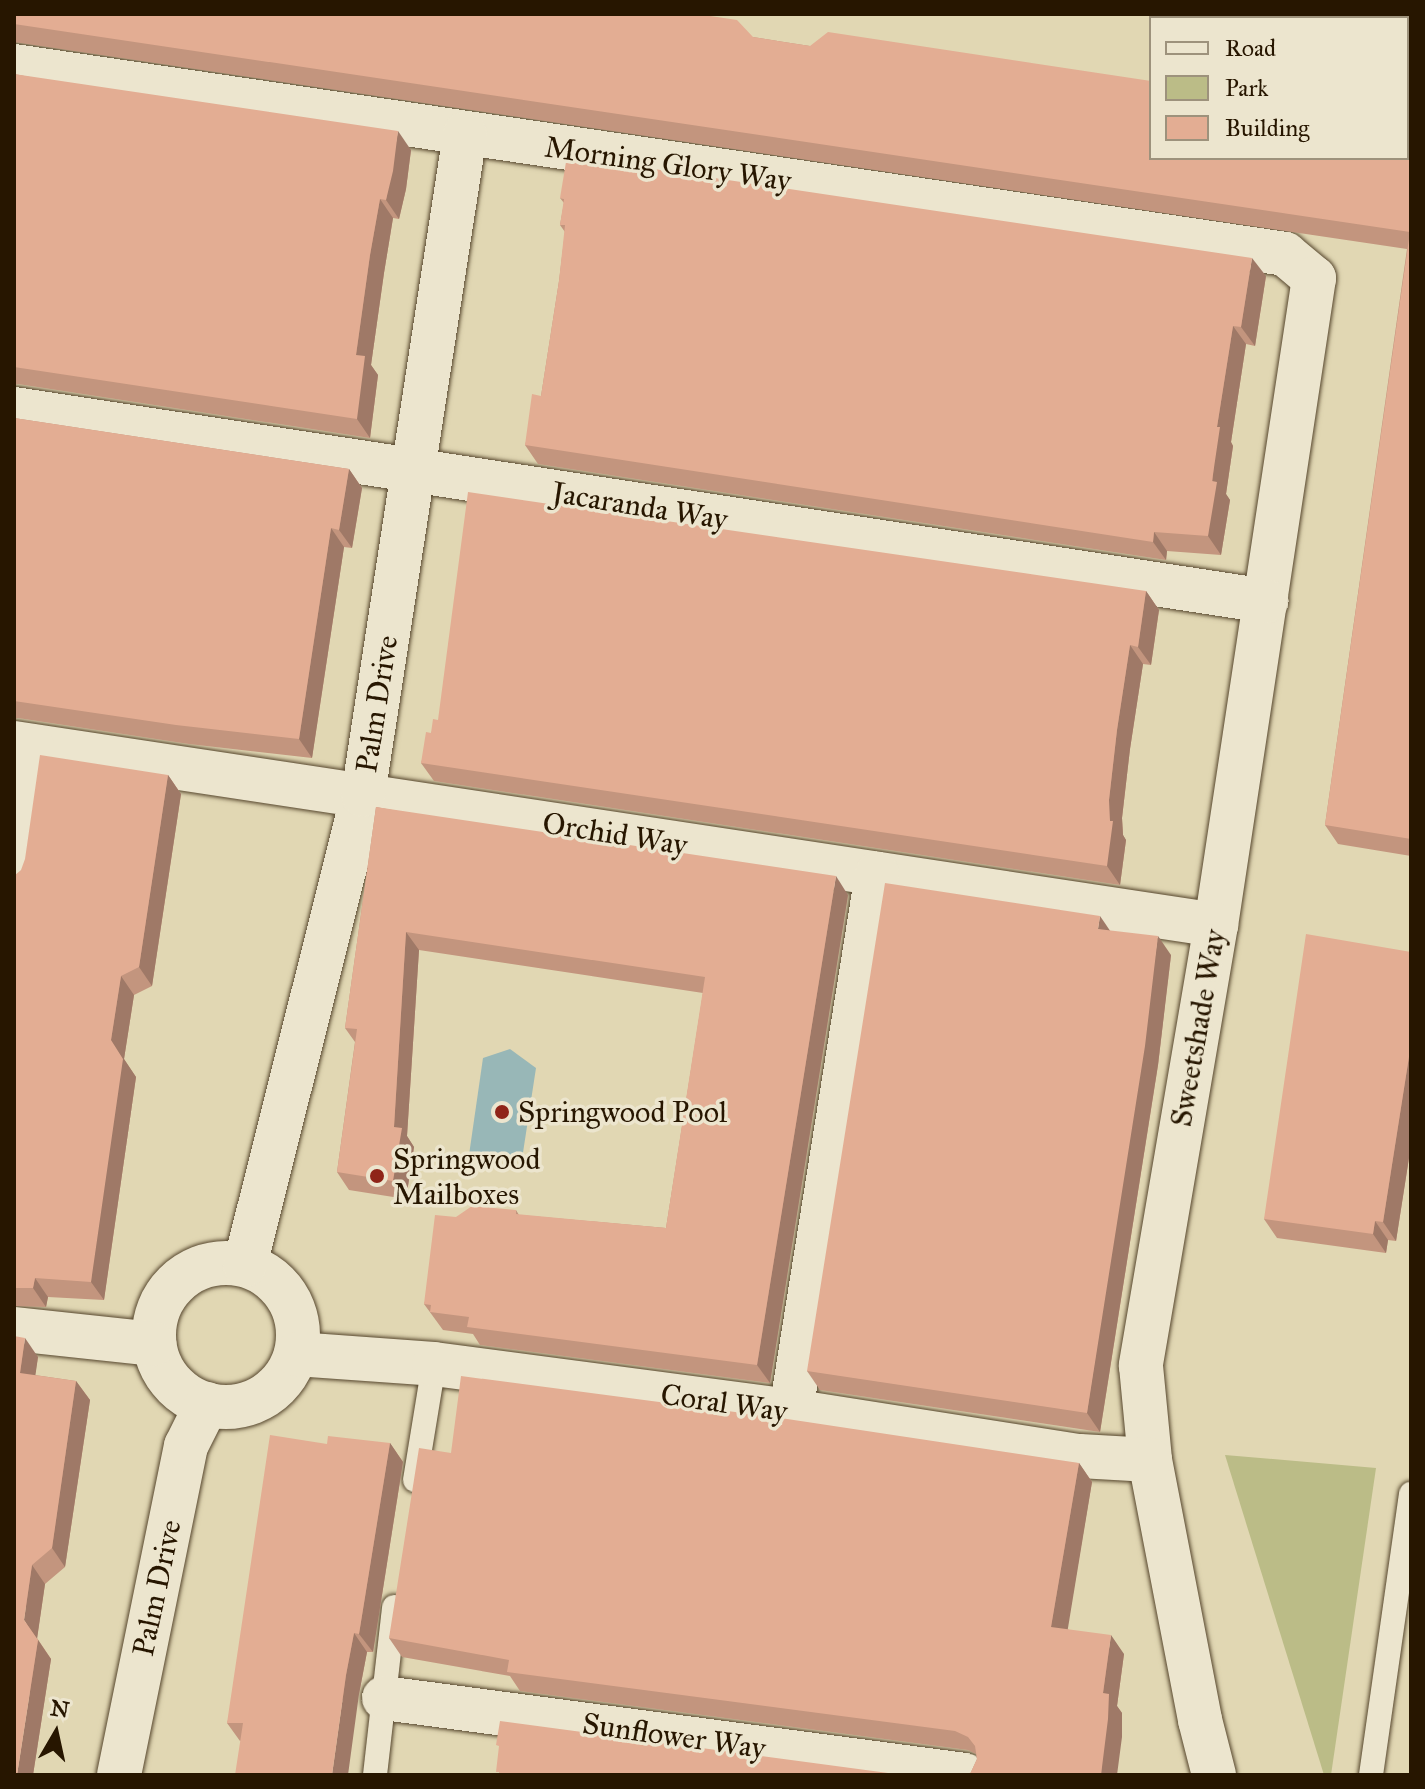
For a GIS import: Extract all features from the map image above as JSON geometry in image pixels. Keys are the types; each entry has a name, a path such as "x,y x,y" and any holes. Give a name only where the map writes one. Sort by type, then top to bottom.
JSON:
{"street":[{"name":"Morning Glory Way","path":"14,66 1285,254 1314,278"},
{"name":"Palm Drive","path":"245,1265 363,795 465,134"},
{"name":"Sweetshade Way","path":"1214,1775 1200,1720 1150,1460 1141,1366 1216,925 1314,278"},
{"name":"Jacaranda Way","path":"14,409 1266,601"},
{"name":"Orchid Way","path":"23,745 1216,925"},
{"path":"14,874 23,745"},
{"path":"791,1411 877,874"},
{"path":"216,1263 245,1265 270,1277 289,1299 298,1326 296,1354 283,1379 263,1398 235,1407 207,1404 182,1392 163,1371 154,1344 156,1316 169,1291 189,1272 216,1263"},
{"path":"14,1329 154,1344"},
{"name":"Coral Way","path":"296,1354 434,1364 791,1411 1080,1456 1150,1460"},
{"name":"Palm Drive","path":"119,1775 186,1446 207,1404"},
{"name":"Sunflower Way","path":"384,1698 965,1775"}],"lane":[{"path":"411,1502 434,1364"},
{"path":"1371,1775 1411,1494"},
{"path":"375,1775 399,1579"}],"green space":[{"path":"1225,1455 1376,1468 1331,1775 1324,1775"}],"water":[{"name":"Springwood Pool","path":"510,1049 536,1068 522,1159 469,1155 483,1058"}],"building":[{"path":"14,14 697,14 737,20 753,37 810,46 828,32 1149,81 1149,160 1409,160 1411,121 1411,839 1325,825 1410,232 14,24"},
{"path":"14,74 398,131 393,171 386,200 380,199 370,255 356,355 365,356 357,419 14,367"},
{"path":"567,156 1252,258 1241,327 1233,326 1217,427 1220,427 1212,481 1217,482 1208,536 1154,532 1153,542 525,445 532,394 541,396 559,281 565,225 560,225 564,199 560,198"},
{"path":"14,418 349,469 339,530 331,528 299,739 14,701"},
{"path":"468,492 1146,591 1138,647 1130,645 1117,730 1109,800 1110,821 1113,821 1107,866 421,763 426,732 431,733 433,719 438,720"},
{"path":"40,755 168,775 139,967 121,976 111,1040 123,1059 91,1282 35,1278 33,1288 14,1288 14,876 21,870 25,859"},
{"path":"376,807 836,876 757,1365 467,1327 469,1317 430,1312 431,1305 424,1304 435,1215 456,1217 472,1206 516,1210 516,1214 666,1228 705,977 406,932 394,1127 402,1128 393,1181 337,1172 357,1029 345,1028"},
{"path":"885,883 1100,916 1098,929 1158,936 1145,1046 1087,1413 807,1371"},
{"path":"1306,934 1411,952 1411,1044 1383,1222 1375,1221 1373,1234 1264,1219"},
{"path":"14,1336 25,1338 20,1373 76,1381 52,1548 32,1565 24,1620 38,1640 17,1775 14,1775"},
{"path":"461,1376 774,1417 1079,1463 1051,1627 1111,1635 1103,1693 1109,1694 1101,1775 967,1775 977,1759 975,1746 968,1737 955,1731 507,1672 509,1660 389,1638 419,1448 451,1453"},
{"path":"270,1435 327,1444 328,1436 390,1443 359,1634 354,1633 346,1675 332,1775 235,1775 243,1723 227,1723"},
{"path":"500,1721 903,1775 499,1775 496,1772 499,1746 496,1745"}],"place":[{"name":"Springwood Pool","path":"502,1112"},
{"name":"Springwood Mailboxes","path":"377,1176"}]}
